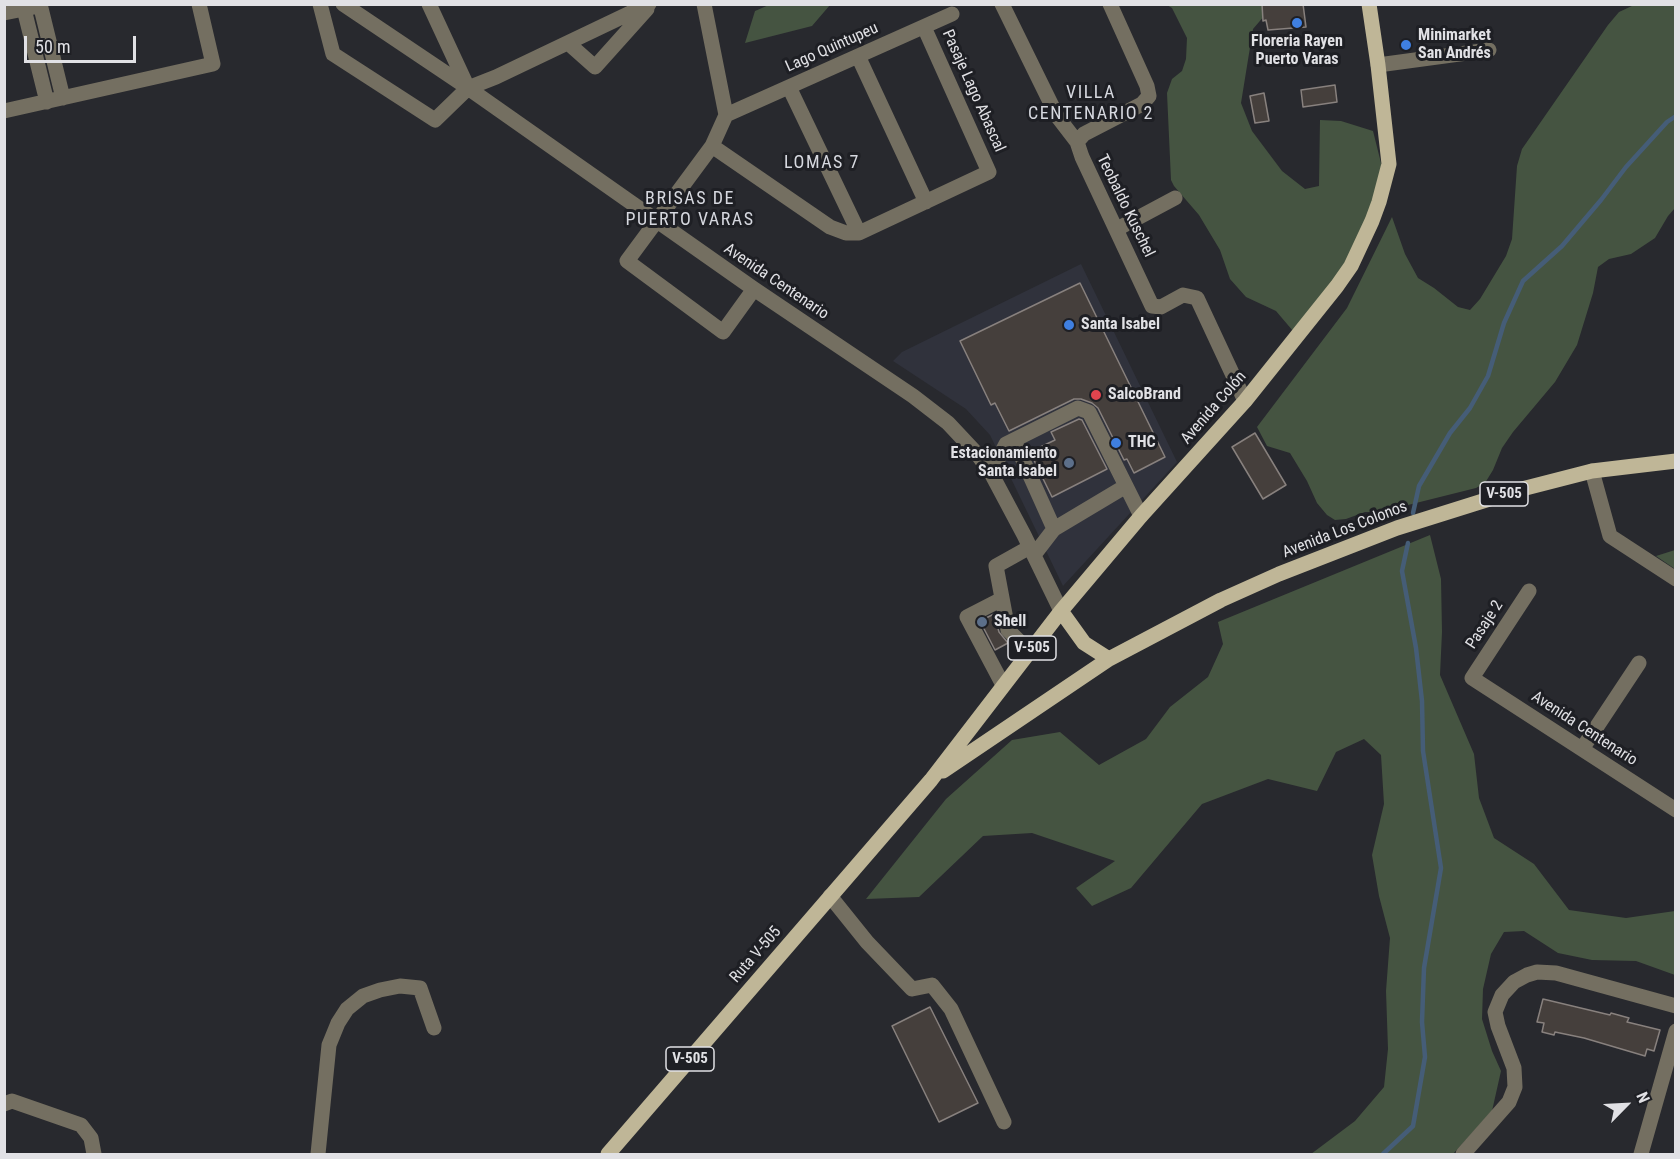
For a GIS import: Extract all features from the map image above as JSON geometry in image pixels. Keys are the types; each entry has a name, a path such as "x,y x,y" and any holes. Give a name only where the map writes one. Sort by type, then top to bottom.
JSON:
{"main road":[{"name":"Avenida Colón","path":"931,780 1061,611 1141,516 1245,401 1337,286 1355,258 1372,221 1389,164 1370,4"},
{"name":"Avenida Los Colonos","path":"931,780 1109,659 1221,600 1338,550 1457,508 1592,471 1676,460"},
{"name":"V-505","path":"1061,611 1084,643 1109,659"},
{"name":"Ruta V-505","path":"608,1155 931,780"}],"street":[{"path":"4,111 213,64 199,4"},
{"path":"320,4 333,54 435,120 468,88 650,4"},
{"name":"Avenida Centenario","path":"343,4 468,88 754,290 931,409 963,438 991,473 1061,611"},
{"path":"429,4 468,88"},
{"path":"568,43 595,67 650,4"},
{"path":"704,4 726,115 712,146 627,261 723,332 754,290"},
{"path":"1002,4 1057,116 1077,142"},
{"name":"Teobaldo Kuschel","path":"1110,4 1148,86 1149,96 1142,104 1084,134 1077,142 1082,157 1152,306 1161,307 1184,295 1197,298 1245,401"},
{"path":"4,13 41,5 63,98"},
{"path":"24,9 47,102"},
{"name":"Lago Quintupeu","path":"726,115 952,14"},
{"name":"Pasaje Lago Abascal","path":"924,27 989,172 927,202"},
{"path":"1378,65 1489,50"},
{"path":"712,146 830,227 846,233 859,233 927,202 858,56"},
{"path":"789,87 859,233"},
{"path":"1117,229 1175,198"},
{"path":"991,473 1006,444 1078,408 1089,412 1141,516"},
{"path":"1014,440 1054,529"},
{"path":"1592,471 1610,536 1676,579"},
{"path":"1030,652 1008,630 996,566 1032,551 1054,529 1126,486"},
{"name":"Pasaje 2","path":"1472,678 1529,591"},
{"path":"1002,599 968,617 1004,685"},
{"path":"1582,749 1639,663"},
{"name":"Avenida Centenario","path":"1472,678 1676,810"},
{"path":"830,896 867,942 912,989 932,985 951,1008 1004,1122"},
{"path":"1463,1155 1513,1095 1515,1074 1495,1012 1502,995 1514,982 1538,972 1556,973 1676,1006"},
{"path":"318,1155 329,1045 347,1009 363,996 380,990 400,987 420,988 434,1028"},
{"path":"1641,1155 1676,1031"},
{"path":"4,1104 12,1101 81,1125 91,1138 93,1155"}],"shaded area":[{"path":"1081,264 1177,462 1063,586 990,435 966,409 893,361 902,352"}],"green space":[{"path":"771,4 830,5 812,26 745,43 755,11"},
{"path":"1167,5 1265,5 1265,15 1253,29 1241,103 1252,131 1282,171 1305,189 1319,186 1320,120 1341,121 1373,131 1387,187 1328,297 1293,331 1276,311 1246,297 1230,279 1220,250 1199,215 1171,180 1167,93 1172,79 1182,71 1186,59 1187,38 1172,8"},
{"path":"1634,5 1675,5 1675,208 1655,238 1631,254 1609,259 1598,267 1593,293 1577,345 1555,382 1502,448 1485,483 1476,488 1380,512 1365,512 1346,519 1335,520 1327,515 1317,503 1290,453 1267,446 1257,427 1347,308 1392,217 1405,254 1418,278 1458,307 1470,310 1480,299 1506,256 1512,239 1517,166 1522,149 1608,25 1619,12"},
{"path":"1430,535 1441,579 1440,675 1474,754 1479,798 1494,838 1534,864 1569,910 1626,918 1675,911 1675,975 1636,961 1592,960 1558,953 1524,931 1504,932 1491,954 1483,989 1482,1019 1501,1071 1492,1111 1453,1154 1311,1154 1355,1121 1384,1087 1388,1049 1386,991 1390,938 1379,896 1372,855 1384,804 1381,755 1364,739 1336,752 1317,791 1268,779 1202,804 1131,888 1092,906 1076,888 1115,861 1032,833 983,836 919,897 866,899 946,799 1012,740 1060,732 1099,765 1146,739 1170,707 1208,677 1223,644 1218,622"},
{"path":"1675,550 1675,569 1656,556"}],"building":[{"path":"1262,4 1303,4 1306,27 1268,30 1266,20 1263,21"},
{"path":"1335,85 1337,102 1303,107 1301,90"},
{"path":"1264,93 1269,121 1255,123 1250,96"},
{"path":"1080,283 1165,457 1134,473 1127,459 1124,460 1098,408 1081,399 1074,399 1009,431 995,403 991,405 960,341"},
{"path":"1079,419 1082,420 1107,469 1052,497 1030,452 1055,440 1051,432"},
{"path":"1255,433 1286,485 1263,499 1232,447"},
{"path":"994,614 999,632 1008,643 995,650 980,621"},
{"path":"1543,999 1610,1015 1611,1013 1629,1018 1627,1022 1660,1030 1654,1051 1647,1049 1645,1056 1584,1038 1555,1032 1554,1035 1542,1032 1544,1023 1537,1022"},
{"path":"930,1007 978,1103 939,1122 892,1026"}],"waterway":[{"path":"1413,513 1419,486 1450,433 1470,408 1488,376 1504,323 1523,281 1562,246 1626,167 1667,122 1676,116"},
{"path":"1383,1154 1413,1126 1425,1057 1422,1022 1424,968 1441,868 1423,751 1422,701 1416,648 1402,571 1408,543"}],"place":[{"name":"Floreria Rayen Puerto Varas","path":"1297,23"},
{"name":"Minimarket San Andrés","path":"1406,45"},
{"name":"Santa Isabel","path":"1069,325"},
{"name":"SalcoBrand","path":"1096,395"},
{"name":"THC","path":"1116,443"},
{"name":"Estacionamiento Santa Isabel","path":"1069,463"},
{"name":"Shell","path":"982,622"}],"district":[{"name":"VILLA CENTENARIO 2","path":"1091,103"},
{"name":"LOMAS 7","path":"822,163"},
{"name":"BRISAS DE PUERTO VARAS","path":"690,209"}]}
